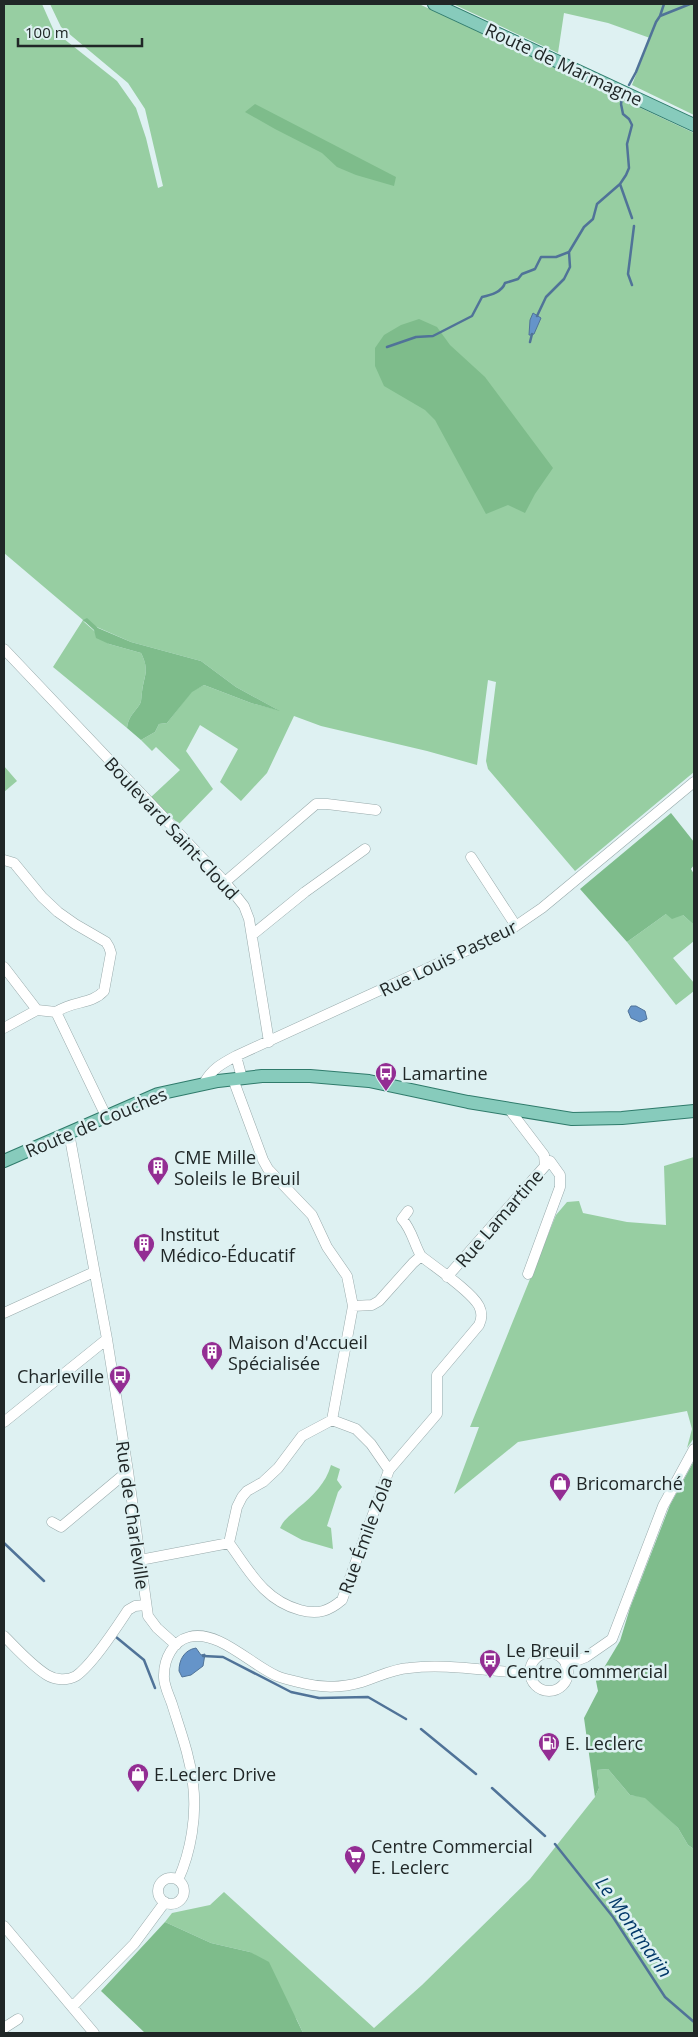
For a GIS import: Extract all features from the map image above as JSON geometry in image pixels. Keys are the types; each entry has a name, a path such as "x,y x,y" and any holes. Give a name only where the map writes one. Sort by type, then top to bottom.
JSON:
{"main road":[{"name":"Route de Marmagne","path":"434,4 694,125"},
{"name":"Route de Couches","path":"4,1162 158,1094 204,1083 237,1078 282,1075 351,1079 509,1109 587,1120 694,1111"}],"street":[{"name":"Boulevard Saint-Cloud","path":"4,649 225,882 244,906 252,935 269,1042"},
{"name":"Rue Louis Pasteur","path":"204,1083 218,1065 489,942 516,926 548,904 694,782"},
{"path":"225,882 316,804 376,810"},
{"path":"252,935 305,892 365,849"},
{"path":"471,857 516,926"},
{"path":"4,860 14,863 42,897 58,912 106,942 111,953 104,991 92,1000 73,1003 56,1012 37,1010 4,1028"},
{"path":"4,968 37,1010"},
{"path":"56,1012 106,1116"},
{"path":"231,1059 263,1160 275,1177 312,1215 327,1247 347,1276 353,1306 332,1420"},
{"path":"218,1081 231,1059"},
{"name":"Rue Lamartine","path":"447,1277 543,1171 546,1161 540,1147 509,1109"},
{"name":"Rue de Charleville","path":"69,1133 107,1339 148,1616 157,1628 176,1645"},
{"path":"528,1274 560,1186 560,1175 550,1161 546,1161"},
{"name":"Rue Émile Zola","path":"229,1543 267,1592 281,1604 312,1613 332,1609 342,1600 389,1470 437,1414 437,1376 482,1319 478,1305 422,1256 416,1248 410,1227 402,1219 408,1211"},
{"path":"353,1306 372,1305 379,1302 413,1263 422,1256"},
{"path":"4,1313 94,1272"},
{"path":"4,1422 107,1339"},
{"path":"140,1560 229,1543 237,1507 247,1491 262,1482 278,1468 302,1436 332,1420 356,1429 371,1444 389,1470"},
{"path":"566,1664 586,1657 612,1639 663,1506 694,1449"},
{"path":"52,1522 61,1527 128,1471"},
{"path":"4,1636 46,1675 60,1679 69,1679 76,1676 87,1665 128,1610 135,1606 146,1605"},
{"path":"178,1880 188,1854 194,1785 190,1762 163,1677 166,1660 176,1645 188,1637 201,1635 208,1637 221,1642 277,1676 325,1687 361,1682 392,1671 408,1668 433,1667 530,1673"},
{"path":"545,1653 559,1656 566,1664 568,1671 562,1685 555,1690 548,1691 532,1682 530,1673 532,1662 538,1656 545,1653"},
{"path":"170,1878 178,1880 183,1886 183,1898 177,1903 165,1902 159,1896 160,1884 170,1878"},
{"path":"72,2007 134,1944 165,1902"},
{"path":"4,1926 94,2033"},
{"path":"4,2028 18,2020"}],"green space":[{"path":"4,4 42,4 54,31 117,81 136,108 146,138 158,188 163,186 145,109 128,83 61,27 50,4 419,4 694,133 694,772 575,871 488,769 486,761 496,682 488,680 477,765 321,726 294,716 267,773 241,801 220,782 238,749 200,725 186,751 213,789 179,824 150,798 180,770 156,747 152,751 141,740 155,732 159,724 167,723 192,691 204,685 251,703 278,710 236,687 201,661 131,642 83,621 109,644 141,653 144,659 146,672 141,701 130,718 127,728 53,667 83,620 4,553"},
{"path":"453,4 694,4 694,115 632,85 650,38 608,23 564,13 558,53"},
{"path":"255,104 396,177 394,186 356,175 337,167 322,153 245,112"},
{"path":"419,319 437,327 450,345 485,377 553,468 535,494 525,513 508,505 486,514 435,420 425,410 384,386 375,366 375,348 384,335 401,325"},
{"path":"87,618 98,628 131,642 201,661 236,687 280,711 251,703 204,685 192,692 167,723 159,724 155,732 141,740 127,728 130,718 141,701 146,673 144,659 141,653 109,644 96,638 94,630 83,620"},
{"path":"4,766 17,781 4,792"},
{"path":"671,813 694,842 694,865 691,869 694,874 694,925 683,915 672,919 666,914 627,942 580,889"},
{"path":"666,914 683,915 694,925 694,941 673,958 694,983 694,991 676,1005 627,942"},
{"path":"694,1157 694,1438 687,1448 692,1429 687,1411 518,1442 454,1494 479,1427 470,1427 556,1215 567,1202 579,1201 583,1213 627,1222 666,1225 664,1166"},
{"path":"694,1461 694,1849 688,1845 678,1828 645,1798 630,1795 608,1769 597,1770 599,1788 595,1797 584,1718 598,1691 596,1681 620,1641 630,1608 670,1505"},
{"path":"331,1465 340,1469 337,1480 342,1487 338,1492 327,1526 331,1528 333,1549 302,1540 280,1528 318,1489 326,1478"},
{"path":"608,1769 630,1795 645,1797 678,1828 688,1845 694,1849 694,2033 303,2033 297,2020 250,1952 211,1943 165,1922 172,1913 210,1905 224,1892 374,2028 422,1985 530,1879 595,1797 599,1788 597,1770"},
{"path":"165,1922 211,1943 250,1952 269,1962 303,2033 145,2033 101,1991"}],"water":[{"path":"533,313 541,318 534,334 529,335 530,320"},
{"path":"631,1006 636,1006 645,1011 647,1019 640,1022 631,1018 628,1011"},
{"path":"196,1648 201,1655 205,1654 203,1666 191,1675 182,1677 179,1671 181,1659 185,1653"}],"waterway":[{"path":"660,16 664,4"},
{"path":"629,85 660,16 690,4"},
{"path":"537,316 546,297 564,279 570,267 569,252 584,227 593,219 597,204 620,184 629,168 627,144 632,125 623,114 622,98"},
{"path":"620,184 632,218"},
{"path":"632,285 628,274 634,226"},
{"path":"387,347 416,337 433,336 472,316 482,297 496,293 505,283 518,279 522,274 535,269 541,257 556,257 569,252"},
{"path":"530,342 532,334"},
{"path":"4,1543 44,1581"},
{"path":"116,1637 144,1660 155,1688"},
{"name":"Le Montmarin","path":"203,1656 223,1657 291,1692 319,1698 368,1697 406,1719"},
{"name":"Le Montmarin","path":"421,1729 476,1774"},
{"name":"Le Montmarin","path":"492,1788 545,1836"},
{"name":"Le Montmarin","path":"555,1844 613,1917 665,1997 694,2022"}],"place":[{"name":"Lamartine","path":"386,1092"},
{"name":"CME Mille Soleils le Breuil","path":"158,1186"},
{"name":"Institut Médico-Éducatif","path":"144,1263"},
{"name":"Maison d'Accueil Spécialisée","path":"212,1371"},
{"name":"Charleville","path":"120,1395"},
{"name":"Bricomarché","path":"560,1502"},
{"name":"Le Breuil - Centre Commercial","path":"490,1679"},
{"name":"E. Leclerc","path":"549,1762"},
{"name":"E.Leclerc Drive","path":"138,1793"},
{"name":"Centre Commercial E. Leclerc","path":"355,1875"}]}
